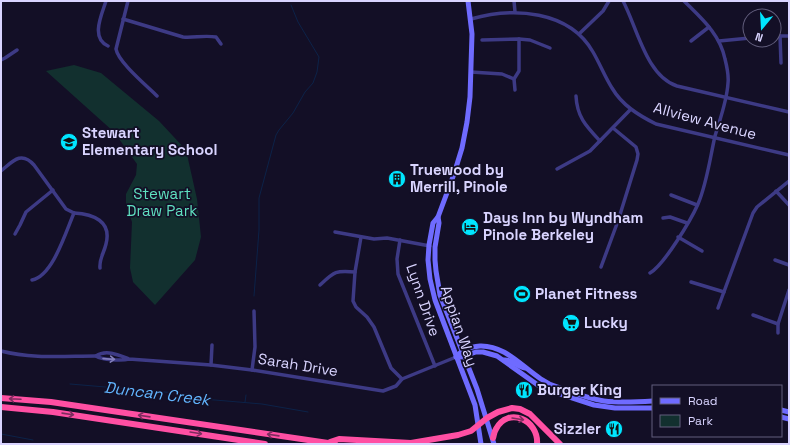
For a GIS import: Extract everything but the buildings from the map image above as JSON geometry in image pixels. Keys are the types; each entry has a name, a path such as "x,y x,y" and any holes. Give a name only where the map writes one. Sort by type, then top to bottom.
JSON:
{"highway":[{"path":"1,398 51,402 335,444"},
{"path":"1,407 61,413 265,444"},
{"path":"325,443 339,439 411,443 458,435 471,431 487,418 512,408 520,409 530,414 560,444"},
{"path":"494,441 496,429 506,419 512,417 527,421 533,428 537,437 537,444"}],"main road":[{"name":"Appian Way","path":"468,1 472,34 469,102 462,148 438,217 433,223 429,245 429,271 435,300 476,406 481,444"},
{"name":"Appian Way","path":"438,217 439,223 435,247 436,271 440,295 463,353 494,441"},
{"path":"456,357 475,346 490,346 507,354 542,380 554,386 606,401 652,401"},
{"path":"463,353 482,352 497,356 542,388 594,405 615,408 652,408"},
{"path":"503,360 510,360 520,367 526,368"},
{"path":"520,372 523,371 537,379 542,380"}],"street":[{"path":"106,1 98,25 98,33 100,40 108,46"},
{"path":"128,1 116,49 117,54 136,76 157,96"},
{"path":"514,1 515,12"},
{"path":"579,34 599,14 609,1"},
{"path":"623,1 640,43 661,76 671,84 789,112"},
{"path":"650,273 654,270 678,237 697,205 728,88 728,74 725,58 719,41 709,27 684,1"},
{"name":"Allview Avenue","path":"471,19 515,12 535,14 548,18 569,27 579,34 593,52 612,88 630,110 642,117 656,124 789,155"},
{"path":"123,19 183,37 216,37 221,44"},
{"path":"691,42 709,27"},
{"path":"515,90 514,79 519,71 519,39"},
{"path":"719,41 742,39"},
{"path":"482,40 530,40 550,48"},
{"path":"780,48 781,63"},
{"path":"1,60 17,50"},
{"path":"471,72 502,74 514,79"},
{"path":"576,96 579,114 586,126 600,141"},
{"path":"557,169 590,151 630,110"},
{"path":"600,267 618,221 633,176 638,154 636,147 613,128"},
{"path":"1,172 16,159 28,159 66,209 74,213 97,217 106,228 107,237 106,245 99,263 100,268"},
{"path":"718,308 753,213 757,207 789,181"},
{"path":"15,234 26,212 53,190"},
{"path":"776,191 789,205"},
{"path":"671,195 697,205"},
{"path":"32,280 37,279 44,273 55,258 74,213"},
{"path":"663,218 670,216 687,223"},
{"path":"335,232 374,239 387,238 435,247"},
{"path":"361,237 355,272 353,301 356,307 367,317 374,327 391,368 402,379"},
{"path":"678,237 702,251"},
{"name":"Lynn Drive","path":"400,240 397,259 398,274 435,366"},
{"path":"775,260 789,265"},
{"path":"320,285 333,273 341,270 355,272"},
{"path":"691,282 724,292"},
{"path":"778,333 778,324 789,290"},
{"path":"252,370 255,347 254,311"},
{"path":"753,316 778,324"},
{"path":"211,365 212,345"},
{"name":"Sarah Drive","path":"1,351 32,356 96,356 100,353 106,353 120,355 129,359 211,365 252,370 383,391 396,386 402,379 456,357"}],"green space":[{"name":"Stewart Draw Park","path":"74,65 101,73 159,121 186,150 197,199 201,237 195,260 155,305 133,282 130,268 132,222 126,205 126,194 136,175 137,164 114,132 46,71"}],"waterway":[{"name":"Duncan Creek","path":"254,296 259,230 259,198 276,135 293,113 305,92 313,83 317,72 319,57 298,22 291,5"},
{"name":"Duncan Creek","path":"70,384 188,394 203,399 262,404 308,412"},
{"name":"Duncan Creek","path":"245,402 246,395"},
{"path":"1,434 33,440"}],"place":[{"name":"Stewart Elementary School","path":"69,142"},
{"name":"Truewood by Merrill, Pinole","path":"397,179"},
{"name":"Days Inn by Wyndham Pinole Berkeley","path":"470,227"},
{"name":"Planet Fitness","path":"522,294"},
{"name":"Lucky","path":"571,323"},
{"name":"Burger King","path":"524,390"},
{"name":"Sizzler","path":"614,429"}]}
